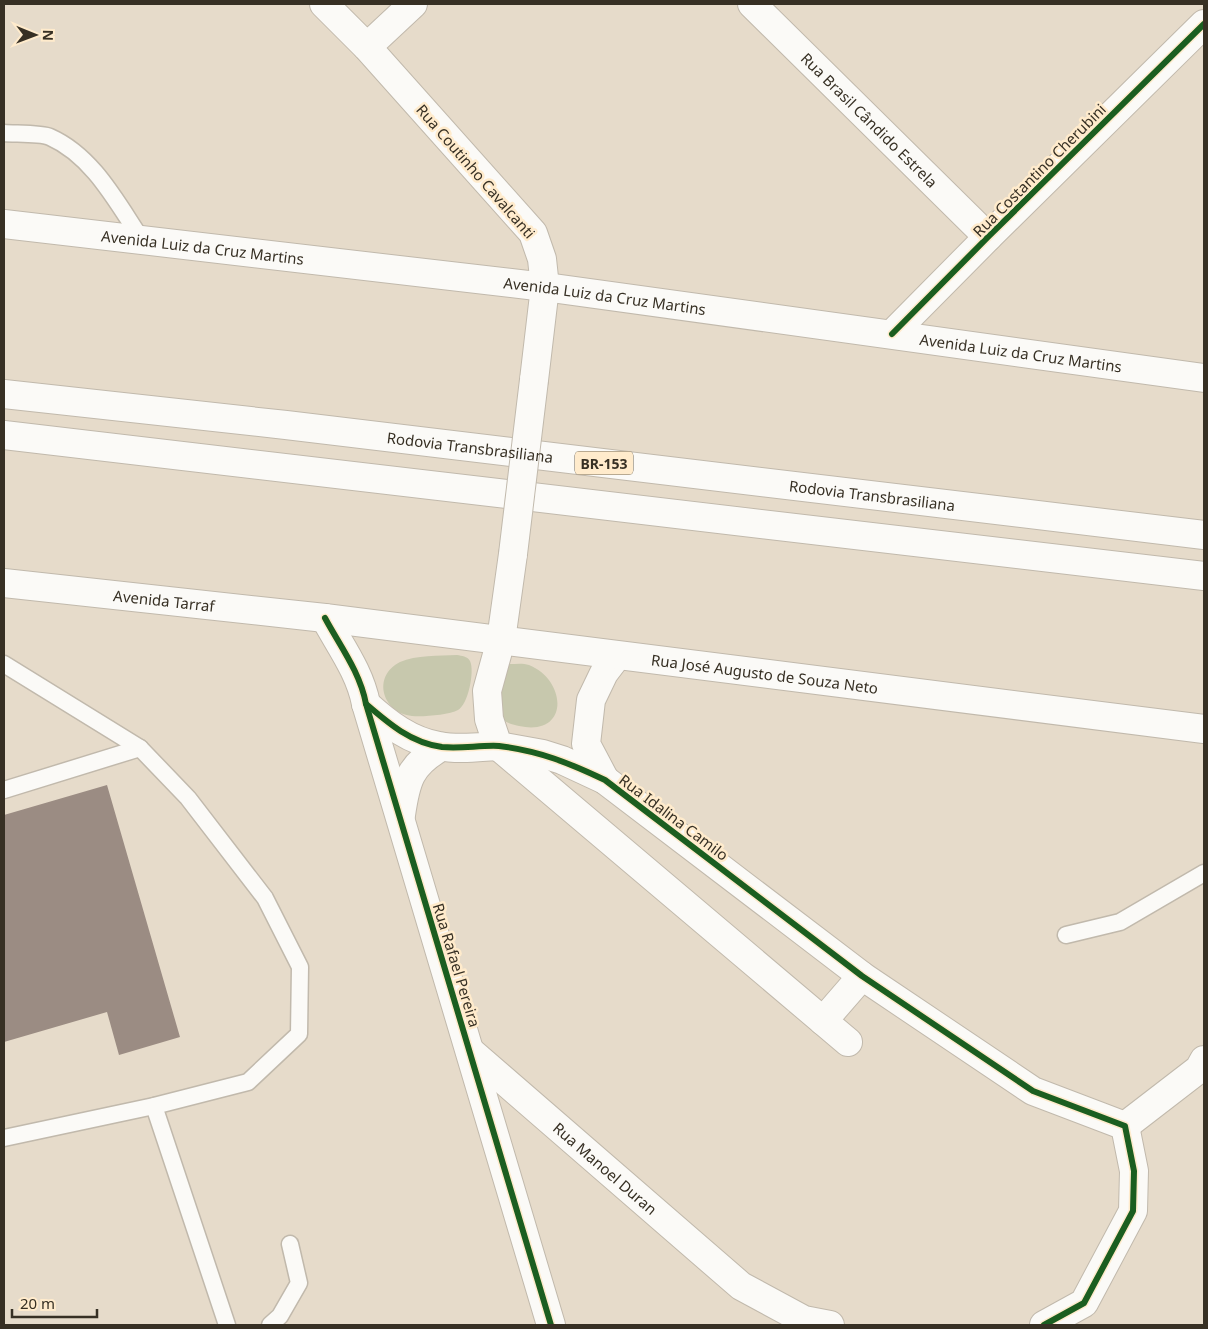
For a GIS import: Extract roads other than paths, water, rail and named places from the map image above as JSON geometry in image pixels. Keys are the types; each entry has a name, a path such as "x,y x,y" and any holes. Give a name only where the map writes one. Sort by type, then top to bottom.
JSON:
{"main road":[{"name":"Rua Coutinho Cavalcanti","path":"324,4 367,47 534,233 542,259 545,287 501,640"},
{"path":"367,47 413,4"},
{"name":"Rua Brasil Cândido Estrela","path":"752,4 988,237"},
{"name":"Rua Costantino Cherubini","path":"892,334 1204,24"},
{"name":"Avenida Luiz da Cruz Martins","path":"4,224 545,287 1204,378"},
{"name":"Rodovia Transbrasiliana","path":"4,394 296,426 1204,535"},
{"path":"4,436 1204,576"},
{"name":"Avenida Tarraf","path":"4,583 325,618"},
{"name":"Rua José Augusto de Souza Neto","path":"325,618 1204,729"},
{"name":"Rua Rafael Pereira","path":"325,618 364,690 366,704 552,1325"},
{"path":"501,640 487,691 489,719 498,746 848,1042"},
{"name":"Rua Idalina Camilo","path":"605,780 586,744 591,700 604,673 617,656"},
{"name":"Rua Idalina Camilo","path":"366,704 402,733 422,742 441,747 498,746 543,754 605,780 862,976 1033,1090 1125,1126"},
{"name":"Rua Rafael Pereira","path":"400,818 408,780 417,765 427,755 441,747"},
{"path":"823,1021 862,976"},
{"name":"Rua Manoel Duran","path":"470,1050 741,1286 804,1320 830,1325"},
{"path":"1044,1325 1084,1303 1133,1210 1134,1171 1125,1126 1202,1067"}],"lane":[{"path":"4,133 48,136 79,155 107,188 142,240"},
{"path":"4,664 140,748 188,798 265,898 300,967 299,1034 248,1082 154,1106 4,1138"},
{"path":"4,790 140,748"},
{"path":"1066,935 1120,922 1204,872"},
{"path":"154,1106 227,1325"},
{"path":"270,1325 280,1316 299,1283 290,1244"}]}
